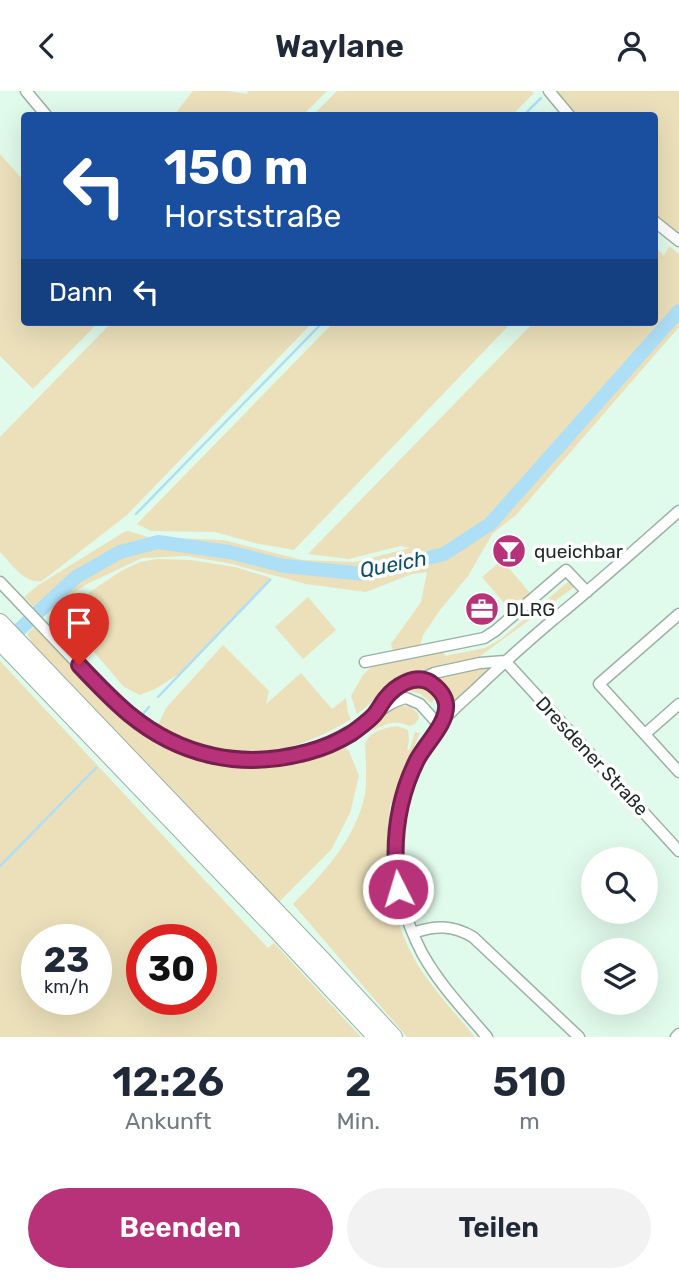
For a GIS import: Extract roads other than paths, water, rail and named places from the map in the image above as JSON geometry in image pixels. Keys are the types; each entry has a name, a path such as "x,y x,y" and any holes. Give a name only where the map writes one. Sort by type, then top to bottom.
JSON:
{"highway":[{"path":"0,623 18,651 376,1037"},
{"path":"0,642 18,651 321,958 394,1037"}],"street":[{"path":"26,91 44,112"},
{"path":"549,91 566,112"},
{"path":"658,224 679,241"},
{"path":"486,1037 435,973 413,933 398,889 396,826 405,789 417,759 442,722 505,661 679,511"},
{"path":"365,662 484,638 566,570 587,592"},
{"path":"0,583 120,707 153,732 181,747 215,757 279,759 319,749 351,733 397,700 409,698 442,722"},
{"path":"679,614 599,684 679,772"},
{"path":"374,715 386,698 406,682 480,663 505,661"},
{"name":"Dresdener Straße","path":"505,661 679,851"},
{"path":"418,680 432,684 443,695 446,705 442,722"},
{"path":"645,734 679,704"},
{"path":"413,933 441,927 460,929 473,937 579,1037"}],"waterway":[{"path":"527,112 541,98"},
{"name":"Queich","path":"5,643 76,577 120,552 158,542 229,552 284,566 365,574 444,554 490,524 679,311"},
{"path":"136,514 319,326"},
{"path":"158,697 270,580"},
{"path":"142,715 149,707"},
{"path":"0,866 96,768"}],"place":[{"name":"queichbar","path":"509,551"},
{"name":"DLRG","path":"482,609"}]}
